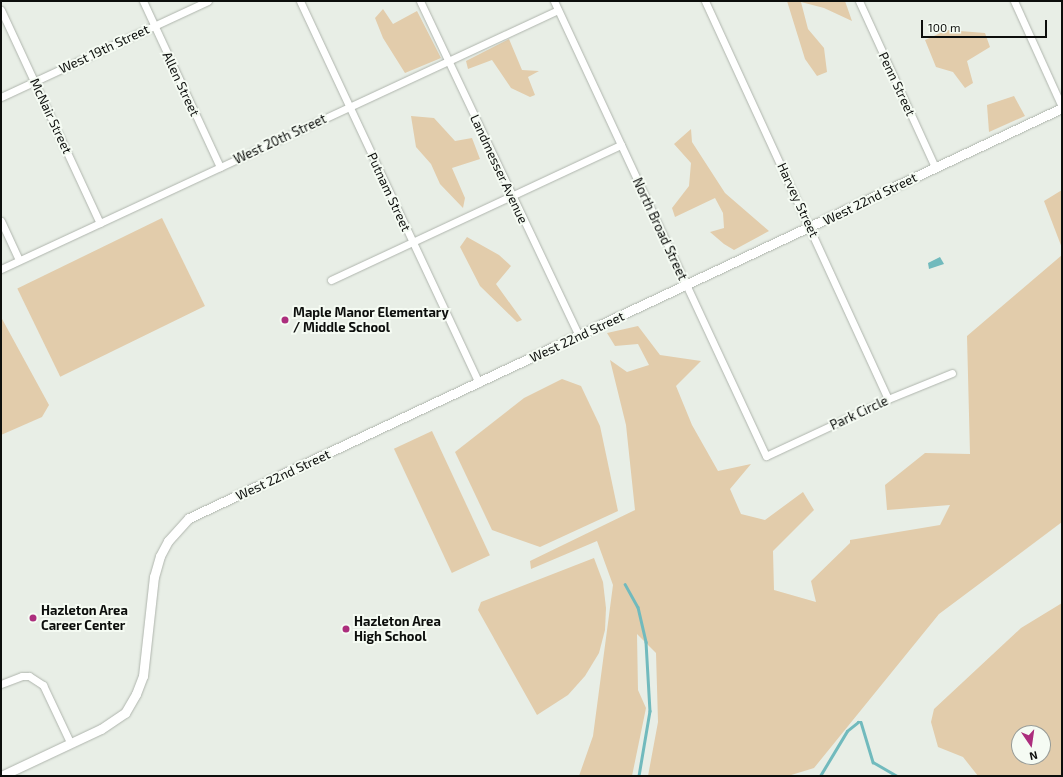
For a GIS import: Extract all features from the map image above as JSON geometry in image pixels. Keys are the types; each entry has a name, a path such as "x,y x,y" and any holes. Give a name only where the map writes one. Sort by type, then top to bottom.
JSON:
{"street":[{"name":"Allen Street","path":"143,1 220,167"},
{"name":"West 19th Street","path":"1,97 208,1"},
{"name":"Putnam Street","path":"300,1 478,383"},
{"name":"Landmesser Avenue","path":"420,1 511,196 579,336"},
{"name":"North Broad Street","path":"554,1 766,456"},
{"name":"Harvey Street","path":"705,1 811,228 888,399"},
{"name":"Penn Street","path":"859,1 935,167"},
{"path":"1014,1 1062,108"},
{"name":"McNair Street","path":"1,10 100,222"},
{"name":"West 20th Street","path":"1,268 558,10"},
{"name":"West 22nd Street","path":"1,776 70,742 101,729 125,713 136,694 147,652 154,577 160,556 168,542 189,518 811,228 935,167 1062,108"},
{"path":"331,280 621,145"},
{"path":"1,221 19,260"},
{"name":"Park Circle","path":"766,456 888,399 952,373"},
{"path":"1,684 22,676 29,676 43,685 70,742"}],"shaded area":[{"path":"787,1 845,1 852,21 824,8 801,2 808,29 824,48 827,72 817,76 805,59"},
{"path":"383,9 393,24 417,11 441,58 405,73 383,38 375,18"},
{"path":"947,30 985,33 990,47 967,61 973,83 965,88 953,72 936,67 925,40"},
{"path":"509,39 522,70 539,71 528,77 535,95 530,97 511,88 492,60 468,69 466,61"},
{"path":"1014,96 1025,116 989,132 987,105"},
{"path":"411,116 434,118 455,141 472,138 480,159 452,168 465,198 463,208 440,184 431,164 416,147"},
{"path":"691,129 692,142 725,193 769,231 734,250 710,232 724,228 723,213 715,198 675,217 672,208 689,186 691,163 674,144"},
{"path":"1062,190 1062,248 1044,201"},
{"path":"162,218 205,306 60,377 17,289"},
{"path":"467,237 499,255 511,266 496,284 522,320 517,322 480,286 460,247"},
{"path":"1062,255 1062,522 939,614 814,768 788,776 648,776 658,722 656,653 637,634 638,690 646,708 632,776 579,776 593,736 613,585 597,541 531,569 530,561 635,510 626,425 610,360 627,372 649,365 638,344 615,346 607,333 638,326 660,355 701,361 676,386 692,425 718,471 751,464 730,489 741,514 765,520 803,492 814,510 773,551 774,590 816,602 811,581 850,543 850,540 940,525 950,505 887,510 885,485 925,453 970,454 967,336"},
{"path":"1,317 49,405 42,417 1,435"},
{"path":"562,379 581,386 600,426 618,511 540,547 492,530 455,452 524,398"},
{"path":"432,431 490,555 452,573 394,449"},
{"path":"594,558 603,582 606,608 605,630 599,653 585,676 568,695 537,715 478,610 481,602"},
{"path":"1062,603 1062,776 978,776 963,757 938,747 931,722 934,709 1021,628"}],"water":[{"path":"940,257 944,264 929,269 928,263"}],"waterway":[{"path":"625,584 638,607 646,642 650,711 639,776"},
{"path":"820,776 847,731 858,722 861,722 873,762 897,776"}],"place":[{"name":"Maple Manor Elementary / Middle School","path":"285,320"},
{"name":"Hazleton Area Career Center","path":"33,618"},
{"name":"Hazleton Area High School","path":"346,629"}]}
